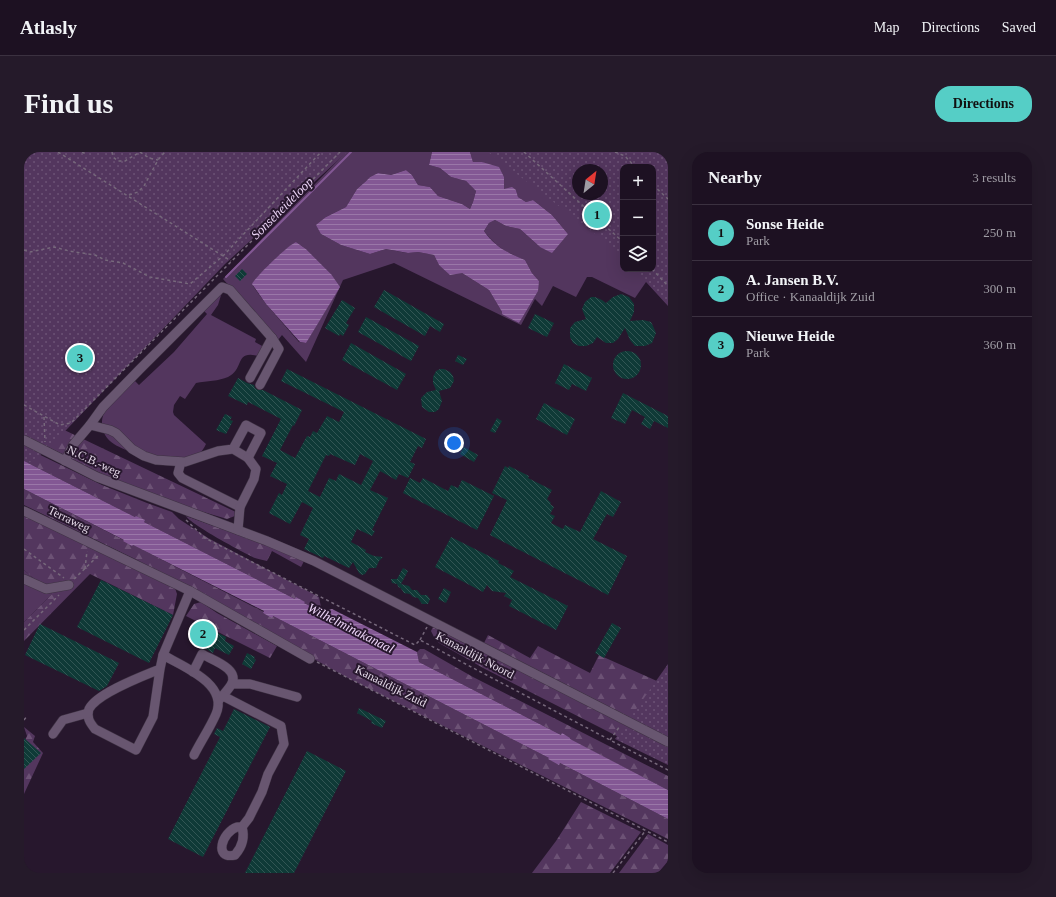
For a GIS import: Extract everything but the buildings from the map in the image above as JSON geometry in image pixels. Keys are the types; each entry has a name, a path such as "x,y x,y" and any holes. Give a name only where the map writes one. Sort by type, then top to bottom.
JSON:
{"street":[{"path":"65,461 73,445 103,407 222,287 230,290 272,338 279,349 260,385"},
{"path":"250,378 272,338"},
{"path":"90,425 116,433 132,450 156,460 185,462 233,449 248,458 256,469 254,479 240,507 238,530"},
{"path":"233,449 246,425 256,430 261,433 248,458"},
{"name":"N.C.B.-weg","path":"24,440 97,477 155,500"},
{"path":"181,462 178,473 182,478 240,507"},
{"name":"Kanaaldijk Noord","path":"155,500 238,530 314,561 668,742"},
{"name":"Terraweg","path":"24,511 104,550"},
{"path":"104,550 190,591 310,659"},
{"path":"24,579 46,588 68,582"},
{"path":"160,669 116,688 95,702 88,713 89,721 95,729 136,750 154,717 163,655 190,591"},
{"path":"193,672 202,654 228,668 233,675 232,684 220,698 217,712 194,755"},
{"path":"163,655 202,676 220,698 281,726 284,744 268,774 259,799 249,818 242,827"},
{"path":"232,684 250,684 297,697"},
{"path":"53,734 63,720 88,713"}],"path":[{"path":"24,157 29,152"},
{"path":"58,152 231,261"},
{"path":"112,152 113,157 118,161 125,160 140,152 149,158 158,160"},
{"path":"128,196 138,192 144,186 158,160 165,152"},
{"path":"24,250 30,252 54,247 95,255 105,260 123,263 150,277 190,284 223,256 321,152"},
{"path":"24,405 60,425 71,423 340,152"},
{"path":"524,152 620,239"},
{"path":"615,152 625,156 632,164"},
{"path":"656,189 668,199"},
{"path":"655,272 668,286"},
{"path":"44,417 46,451"},
{"name":"Kanaaldijk Noord","path":"183,517 205,538 212,542 415,645 420,640 668,770"},
{"path":"85,568 88,542"},
{"path":"24,548 68,582 104,550"},
{"path":"24,630 62,592"},
{"path":"420,640 430,621"},
{"name":"Kanaaldijk Zuid","path":"310,659 668,842"},
{"path":"24,720 28,716"},
{"path":"610,740 625,719"},
{"path":"613,873 646,830"}],"green space":[{"path":"24,152 347,152 225,264 46,451 24,466"},
{"path":"346,152 432,152 429,165 440,168 451,177 466,181 476,191 470,209 462,204 438,196 430,187 418,185 412,175 406,170 391,175 378,173 370,177 357,189 346,207 326,217 321,234 341,245 370,254 386,249 407,253 418,252 434,255 439,265 462,273 489,290 502,312 519,323 539,281 532,273 525,260 502,249 484,231 489,223 495,220 506,226 520,229 540,247 568,234 552,215 533,200 526,202 518,197 516,190 503,190 504,177 482,162 473,162 470,152 506,152 620,253 620,272 640,272 668,297 668,306 646,282 635,298 592,277 587,277 576,297 553,286 542,306 535,299 521,325 394,263 343,280 306,362 282,335 278,340 223,279","holes":["296,242 306,249 331,274 306,343 299,342 266,304 253,286 259,275 278,256"]},
{"path":"488,152 668,152 668,305 638,272 656,272 656,164 620,164 620,255 598,236"},
{"path":"223,289 218,305 211,315 256,339 255,342 264,347 258,356 251,355 242,358 236,370 228,377 196,383 185,399 180,396 174,405 174,415 206,444 203,450 189,460 168,466 157,463 113,444 105,435 102,421 103,415 110,404 134,380 139,385 174,352 207,314 203,310"},
{"path":"24,410 240,514 227,519 163,500 122,484 24,435"},
{"path":"24,447 102,485 172,512 179,519 208,538 319,597 322,612 302,602 304,602 296,597 297,600 142,521 144,520 136,516 137,518 24,461"},
{"path":"24,489 266,613 263,613 272,617 271,615 551,759 548,759 559,764 558,762 668,819 668,839 348,678 137,560 24,505"},
{"path":"24,513 175,588 177,594 173,615 90,574 24,641 24,622 52,594 24,570"},
{"path":"186,516 272,547 304,561 301,567 272,551 267,561 255,558 229,545 197,525"},
{"path":"24,570 52,594 24,622"},
{"path":"201,602 217,613 277,646 270,658 186,616 194,604"},
{"path":"433,627 668,745 668,762 485,669 439,643 431,631"},
{"path":"488,635 530,658 538,646 590,673 599,655 668,686 668,737 484,643"},
{"path":"420,649 424,649 473,677 668,776 668,790 419,662 417,652"},
{"path":"668,664 668,765 615,739"},
{"path":"24,727 35,736 33,742 43,753 24,794 24,742 27,736"},
{"path":"581,802 641,832 610,873 532,873 556,841"},
{"path":"648,834 668,845 668,861 658,873 619,873"}],"water":[{"path":"432,152 470,152 473,162 482,162 499,167 504,177 504,189 512,187 516,190 518,197 526,202 533,200 552,215 568,234 552,253 540,247 520,229 506,226 495,220 489,223 484,231 488,237 502,249 525,260 532,273 539,281 538,291 519,323 502,314 489,290 462,273 450,275 439,265 434,255 418,252 408,253 386,249 370,254 341,245 321,234 316,225 326,217 346,207 357,189 370,177 378,173 391,175 406,170 412,175 418,185 430,187 438,196 462,204 470,209 476,191 466,181 451,177 440,168 429,165"},
{"path":"296,242 306,249 331,274 340,287 306,343 300,342 266,304 252,284 272,261"},
{"name":"Wilhelminakanaal","path":"24,461 135,517 136,516 145,520 144,522 295,599 296,597 322,612 332,609 417,652 419,662 561,735 562,733 570,739 668,790 668,819 560,763 559,765 548,759 549,758 273,616 272,618 263,613 264,611 133,545 132,546 123,541 124,540 24,489"}],"waterway":[{"name":"Sonseheideloop","path":"226,277 351,152"},
{"name":"Sonseheideloop","path":"661,152 668,155"}],"place":[{"name":"Sonse Heide","path":"597,215"},
{"name":"Nieuwe Heide","path":"80,358"},
{"name":"A. Jansen B.V.","path":"203,634"}]}
